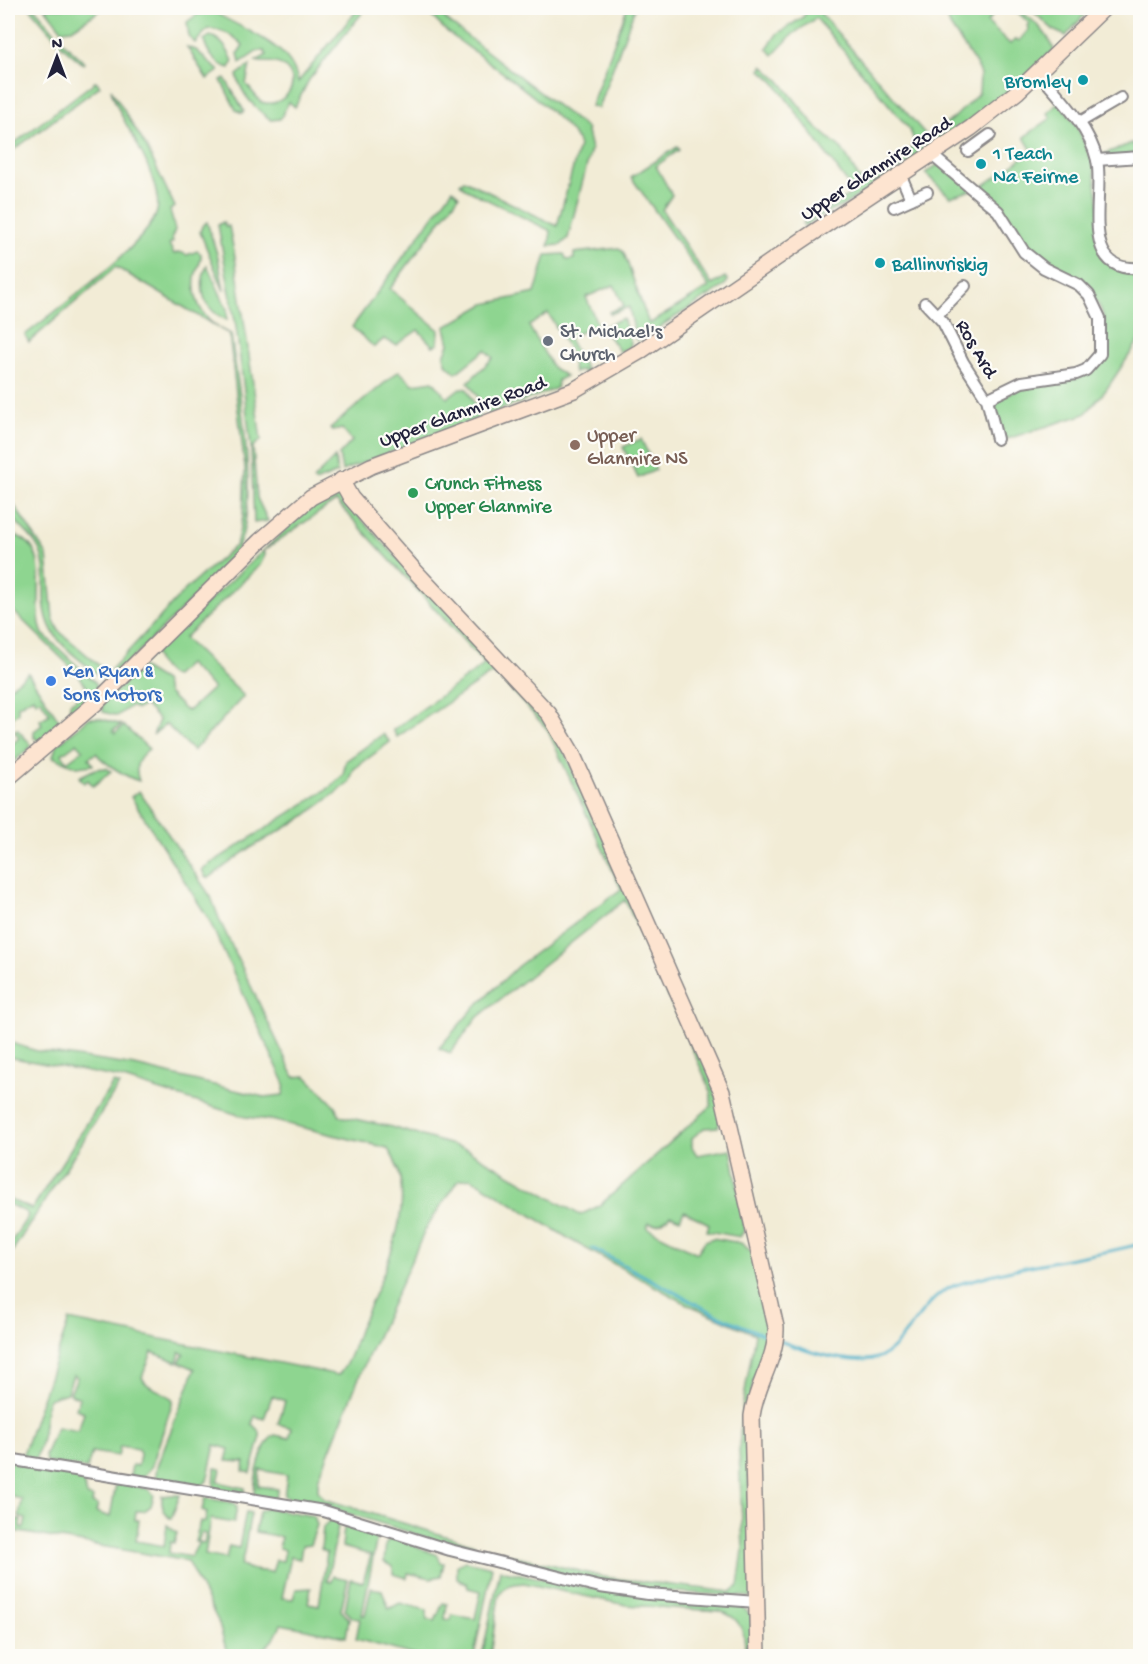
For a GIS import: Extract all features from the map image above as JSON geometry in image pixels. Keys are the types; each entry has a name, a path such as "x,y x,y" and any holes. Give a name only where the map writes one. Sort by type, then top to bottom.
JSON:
{"main road":[{"name":"Upper Glanmire Road","path":"8,778 109,691 288,515 311,497 371,466 557,397 591,381 639,352 804,238 933,156 971,128 1038,72 1104,8"},
{"path":"341,480 351,498 414,570 555,722 572,753 713,1067 725,1102 776,1327 774,1352 759,1382 752,1416 758,1656"}],"street":[{"path":"1038,72 1080,122 1097,160 1098,240 1107,256 1118,264 1140,268"},
{"path":"1080,122 1121,98"},
{"path":"971,128 980,142"},
{"path":"968,151 990,135"},
{"name":"Ros Ard","path":"933,156 998,212 1024,252 1044,268 1079,285 1089,295 1100,318 1100,354 1086,370 1076,374 1022,382 987,399"},
{"path":"1097,160 1140,157"},
{"path":"901,176 911,199"},
{"path":"894,207 927,192"},
{"name":"Ros Ard","path":"938,314 965,286"},
{"name":"Ros Ard","path":"926,303 938,314 963,362 987,399 997,439"},
{"path":"8,1459 324,1511 450,1550 600,1587 648,1594 757,1602"}],"green space":[{"path":"30,8 35,8 64,43 85,63 83,64 63,47"},
{"path":"45,8 104,8 72,29 62,30"},
{"path":"359,8 366,8 309,80 295,107 289,102 280,119 271,120 249,100 237,75 250,65 246,84 261,102 269,103 277,102 288,93 292,86 289,72 280,64 256,61 267,55 264,51 258,51 240,63 238,53 243,45 223,31 208,29 195,43 189,37 187,22 198,14 213,11 276,48 294,69 298,82"},
{"path":"423,8 434,8 586,128 591,149 568,238 561,245 549,246 551,231 467,190 460,183 464,180 557,226 579,146 573,135 543,105 450,34"},
{"path":"627,8 635,8 598,108 591,106"},
{"path":"809,8 816,8 927,136 929,146 926,152 841,207 833,209 804,226 803,223 854,192 775,83 761,70 763,66 780,81 816,127 842,149 862,183 909,152 915,143 910,130 816,18 792,35 773,55 767,48 777,34 803,17"},
{"path":"944,8 985,8 988,11 999,8 987,22 1010,44 1016,39 1019,41 1029,29 1027,26 1029,23 1013,8 1017,8 1043,32 1054,50 1005,94 944,140 937,139 934,131 953,119 979,93 980,75 976,64 950,26"},
{"path":"1029,8 1081,8 1086,13 1066,36 1055,31"},
{"path":"210,36 218,39 226,49 233,61 230,68 217,62 207,50 204,40"},
{"path":"187,47 196,50 219,71 207,79"},
{"path":"225,78 244,111 242,113 236,110 221,80"},
{"path":"96,81 100,86 8,154 8,148"},
{"path":"111,89 147,148 175,207 170,210 175,230 172,237 173,242 169,244 174,254 180,252 187,255 197,251 201,254 195,278 196,296 208,319 219,328 116,267 29,342 25,335 120,258 151,224 157,211 157,195 150,172"},
{"path":"1059,102 1077,126 1093,163 1107,261 1140,268 1140,339 1106,390 1085,414 1004,440 993,402 1033,384 1086,375 1098,364 1104,348 1104,321 1099,306 1080,287 1042,264 1030,253 980,188 1032,151 1024,137 1051,118 1048,113"},
{"path":"1132,143 1137,150 1134,155 1105,157 1104,154"},
{"path":"677,147 679,150 656,166 672,195 662,210 712,285 725,277 728,281 723,287 639,340 636,340 629,307 610,314 609,312 624,306 614,285 586,297 598,326 568,337 589,375 581,370 574,373 570,352 548,313 529,326 553,368 566,376 558,380 557,388 489,414 468,382 493,358 485,350 456,373 447,365 444,356 449,344 445,327 485,304 535,293 546,255 564,254 567,260 574,259 574,253 619,248 624,253 649,324 709,287 631,177"},
{"path":"939,164 973,190 950,197 925,173"},
{"path":"453,189 459,196 390,289 439,330 438,344 433,346 418,330 396,345 384,339 374,347 352,327"},
{"path":"207,222 218,257 224,291 200,232 202,226"},
{"path":"223,222 226,227 229,226 235,257 261,440 253,447 257,498 268,521 254,523 251,447 236,327 218,225"},
{"path":"207,265 227,309 227,320 212,310 204,297 203,282"},
{"path":"623,318 631,343 630,347 620,352 602,327"},
{"path":"224,331 231,334 247,452 246,515 241,541 230,562 110,680 101,677 69,651 54,633 45,610 41,554 35,542 11,513 8,496 47,555 53,618 59,631 108,673 186,589 236,545 243,516 245,469 229,334"},
{"path":"399,371 413,384 433,381 447,398 460,388 467,389 479,413 479,418 342,471 339,455 352,441 342,429 333,431 330,428"},
{"path":"641,439 656,470 638,478 623,447"},
{"path":"335,457 337,473 315,482 313,480"},
{"path":"339,495 552,725 713,1077 721,1118 718,1127 704,1128 692,1138 692,1147 697,1155 731,1149 745,1229 740,1237 707,1231 709,1224 684,1211 680,1219 670,1215 660,1223 649,1223 647,1228 697,1253 705,1241 713,1238 741,1243 752,1252 773,1329 753,1382 747,1417 752,1597 648,1590 601,1582 481,1555 483,1548 604,1577 731,1592 738,1586 743,1550 739,1449 742,1409 755,1334 687,1304 576,1243 471,1178 459,1180 427,1226 362,1370 318,1480 318,1491 324,1499 475,1545 474,1552 321,1505 289,1501 289,1497 284,1496 287,1475 260,1470 258,1486 278,1489 275,1499 254,1495 257,1471 266,1445 275,1435 289,1438 292,1428 278,1424 285,1401 272,1396 264,1419 255,1416 252,1424 260,1432 260,1440 251,1473 243,1471 245,1462 226,1461 229,1449 215,1445 207,1481 200,1487 155,1481 157,1466 195,1369 179,1362 184,1354 180,1352 177,1362 152,1352 142,1377 144,1382 166,1394 173,1401 151,1468 141,1479 130,1477 132,1465 138,1466 140,1454 138,1449 120,1446 118,1456 92,1452 87,1469 46,1462 45,1455 57,1427 78,1431 84,1412 76,1409 80,1398 70,1394 77,1377 73,1375 67,1393 48,1399 42,1437 35,1460 8,1456 8,1454 23,1454 69,1320 338,1375 349,1359 388,1261 401,1213 402,1190 397,1168 387,1148 271,1120 245,1117 120,1078 8,1057 8,1042 37,1051 135,1066 264,1097 283,1095 285,1084 208,918 131,797 139,791 211,897 220,921 294,1077 306,1076 335,1106 340,1116 388,1126 466,1149 580,1215 599,1206 711,1106 711,1092 625,900 478,1017 450,1053 439,1048 473,1009 518,966 621,889 547,729 496,674 489,675 397,737 393,730 485,664 336,501 263,551 265,555 260,565 184,638 244,696 193,751 166,724 153,735 159,720 145,705 137,709 131,706 117,716 103,712 102,704 141,667 164,681 168,693 185,710 189,710 213,688 188,664 175,676 170,675 158,663 154,652 295,521 324,499"},
{"path":"17,536 28,543 35,554 43,634 96,683 98,692 88,689 78,674 8,606 8,539"},
{"path":"28,673 62,725 40,741 34,738 34,731 42,725 40,720 50,714 40,699 36,702 33,697 18,706 18,713 11,718 13,722 8,725 8,689"},
{"path":"80,696 89,700 69,719 70,703"},
{"path":"89,718 99,718 122,725 113,730 115,733 124,726 149,749 138,763 139,781 128,777 96,753 89,758 93,765 77,767 53,757 56,746","holes":["77,743 83,750 67,762 62,754"]},
{"path":"17,729 32,746 12,763 8,762 8,748 19,738 14,731"},
{"path":"383,734 390,742 354,769 349,783 302,818 247,850 209,878 205,877 202,869 329,788 343,775 346,761"},
{"path":"106,768 111,771 93,786 88,780 84,783 79,777 95,769"},
{"path":"113,1083 119,1085 8,1258 8,1247 28,1216 26,1212 8,1204 8,1199 32,1209"},
{"path":"8,1462 82,1476 87,1496 93,1498 92,1503 98,1505 96,1512 110,1517 116,1484 93,1478 148,1489 154,1495 151,1506 144,1511 136,1511 135,1520 139,1520 136,1541 164,1546 167,1525 177,1533 174,1543 170,1542 169,1553 191,1557 199,1542 204,1543 206,1534 201,1533 198,1542 195,1542 200,1521 205,1522 207,1512 202,1510 205,1498 234,1503 237,1507 234,1523 211,1519 205,1555 226,1559 229,1546 239,1548 246,1512 251,1513 241,1565 253,1570 272,1572 276,1560 283,1561 285,1550 279,1548 281,1537 255,1532 259,1512 267,1508 314,1516 317,1525 310,1545 302,1546 300,1559 291,1557 282,1598 293,1599 296,1589 311,1588 308,1603 319,1605 327,1553 321,1549 323,1527 330,1520 337,1521 338,1527 327,1581 331,1582 333,1576 348,1579 341,1610 349,1619 346,1637 281,1624 275,1637 258,1656 228,1656 218,1621 187,1561 8,1530 8,1519 21,1520 20,1527 24,1528 26,1519 19,1517 22,1499 8,1496"},
{"path":"215,1468 221,1469 218,1482 245,1488 244,1494 214,1489"},
{"path":"180,1495 171,1519 164,1512 162,1496"},
{"path":"349,1524 378,1532 362,1615 365,1615 371,1588 382,1590 389,1609 400,1603 427,1610 427,1619 435,1621 443,1603 447,1604 445,1619 451,1620 452,1615 475,1619 481,1591 468,1588 467,1584 457,1579 457,1565 466,1561 492,1567 474,1656 417,1656 356,1639 360,1619 353,1618 345,1610 351,1579 363,1582 371,1555 342,1547 344,1528"},
{"path":"391,1537 438,1555 441,1563 444,1563 441,1576 431,1578 408,1573 407,1578 393,1574 393,1567 384,1562 386,1543"},
{"path":"500,1570 584,1587 740,1605 751,1615 753,1656 745,1656 745,1641 738,1622 733,1617 719,1611 626,1605 524,1583 509,1586 499,1595 490,1656 482,1656"}],"waterway":[{"path":"780,1341 831,1357 871,1359 890,1351 930,1304 953,1286 1019,1268 1140,1244"},
{"path":"592,1248 719,1316 769,1337"}],"place":[{"name":"Bromley","path":"1083,80"},
{"name":"1 Teach Na Feirme","path":"981,164"},
{"name":"Ballinvriskig","path":"880,263"},
{"name":"St. Michael's Church","path":"548,341"},
{"name":"Upper Glanmire NS","path":"575,445"},
{"name":"Crunch Fitness Upper Glanmire","path":"413,493"},
{"name":"Ken Ryan & Sons Motors","path":"51,681"}]}
